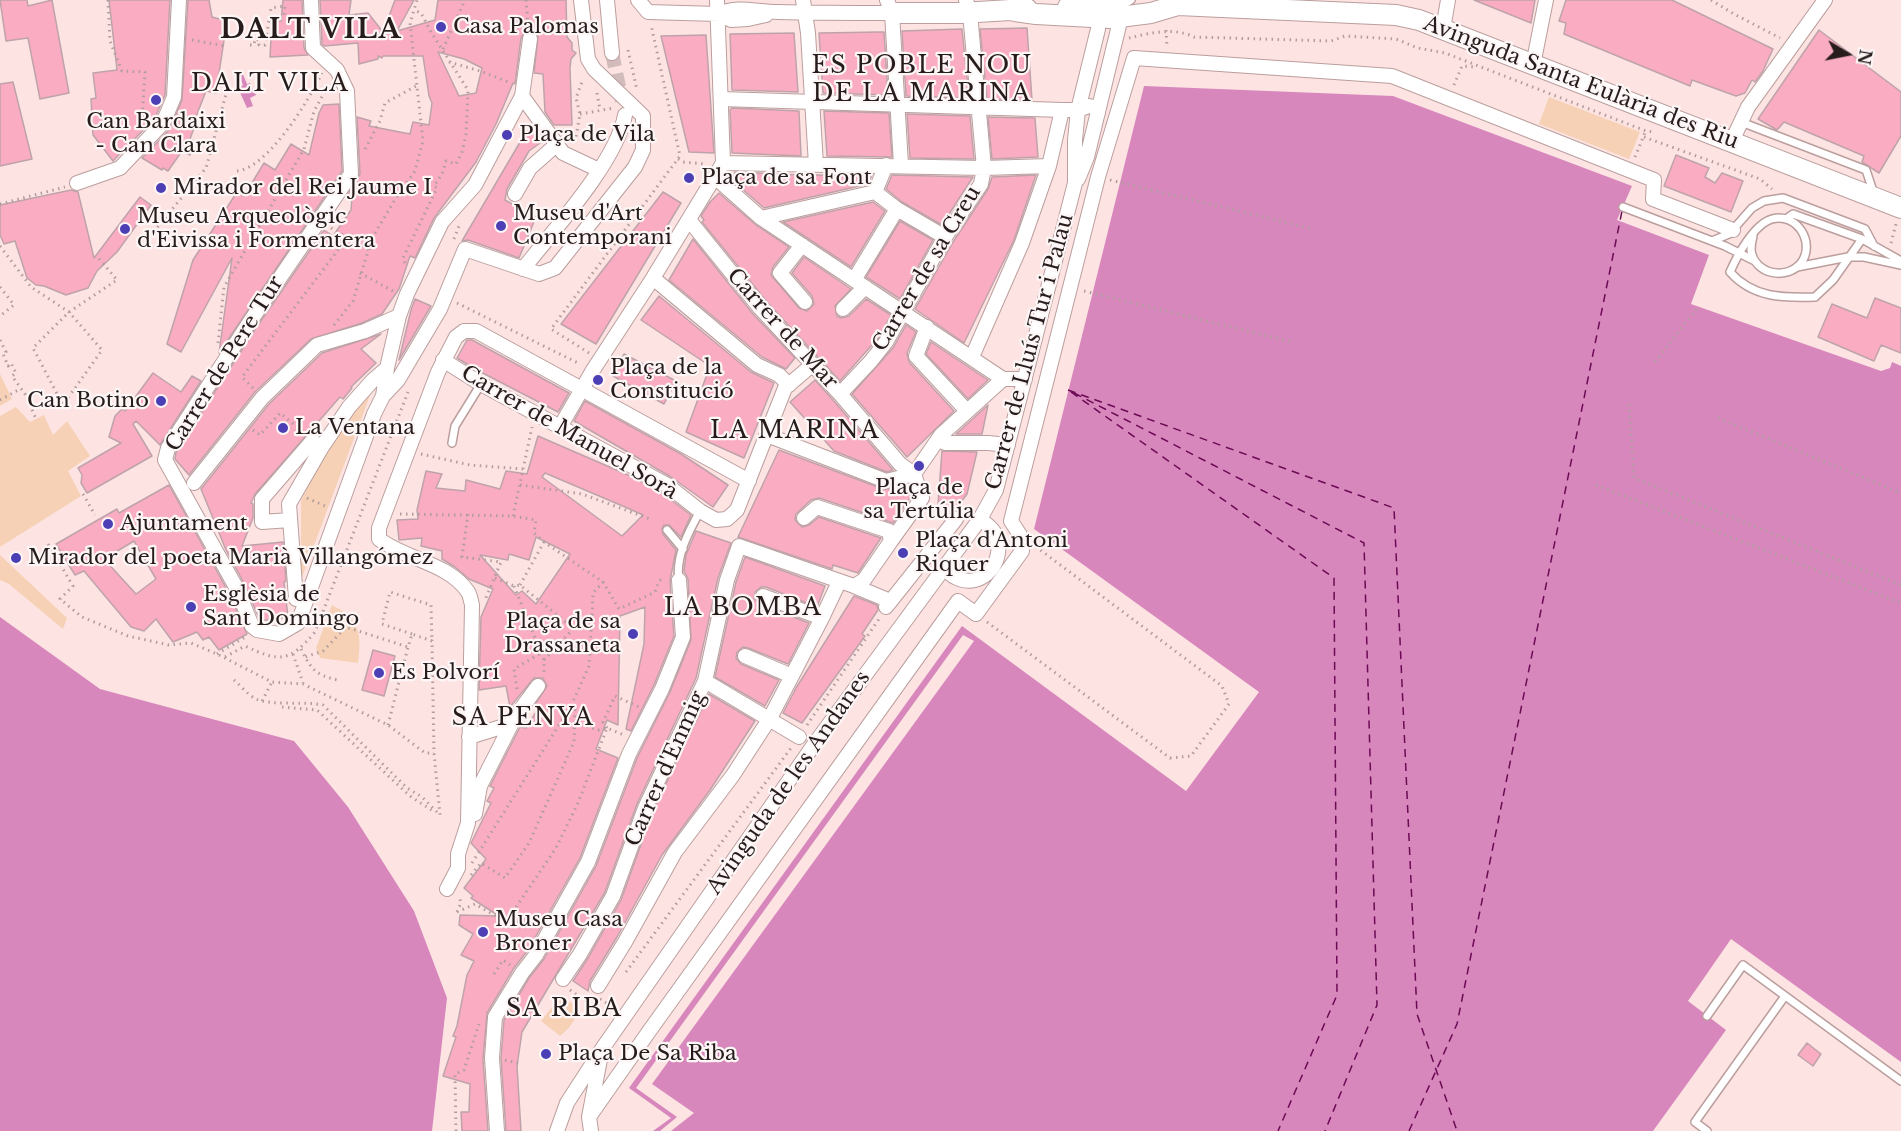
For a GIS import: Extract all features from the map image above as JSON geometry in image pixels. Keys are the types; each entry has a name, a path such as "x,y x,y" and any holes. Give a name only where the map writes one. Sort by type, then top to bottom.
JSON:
{"street":[{"path":"77,183 120,168 163,123 174,97 179,0"},
{"name":"Carrer de Pere Tur","path":"311,0 313,48 337,70 347,91 351,174 249,323 168,448 165,460 237,588 252,626 256,630 279,634 298,623 374,414 383,396"},
{"path":"383,396 398,380 440,309 465,249 539,274 555,268 635,167 643,150 643,116 628,110 588,59 581,0"},
{"path":"607,0 612,53"},
{"path":"638,0 648,12 718,15 730,9 774,12 803,6 890,6 901,165"},
{"path":"560,427 593,369 720,170 721,99 717,0"},
{"path":"1443,29 1448,0"},
{"path":"1533,65 1546,0"},
{"path":"1732,141 1748,107 1825,0"},
{"name":"Avinguda Santa Eulària des Riu","path":"890,6 968,6 1014,11 1254,4 1354,7 1396,15 1443,29 1901,207"},
{"path":"803,6 808,33 816,165"},
{"path":"968,6 984,168"},
{"name":"Carrer de Lluís Tur i Palau","path":"1076,183 1075,140 1078,110 1087,75 1110,9"},
{"name":"Carrer de Lluís Tur i Palau","path":"980,519 996,490 1076,183 1087,157 1107,78 1110,9"},
{"path":"383,396 401,295 442,222 475,185 522,93 530,39"},
{"path":"590,1124 650,1030 958,601 976,614 1022,551 1020,535 1011,521 1098,177 1134,58 1392,76 1654,180 1653,199 1733,230"},
{"path":"1087,75 1095,83 1103,82 1107,78"},
{"path":"522,93 562,153 599,170"},
{"path":"721,99 813,100 1062,110 1078,110 1089,106 1094,107 1098,113"},
{"path":"523,269 599,170 622,130 628,110"},
{"name":"Carrer de Lluís Tur i Palau","path":"1003,379 972,357 1022,243 1049,166 1062,110"},
{"path":"516,194 530,168 556,145"},
{"path":"720,170 816,165 984,168 1049,166"},
{"path":"875,192 886,165"},
{"name":"Carrer de sa Creu","path":"840,394 886,342 945,237 981,184 984,168"},
{"path":"720,170 761,218 972,357"},
{"path":"761,218 875,192 945,237"},
{"path":"843,309 860,283 897,208"},
{"name":"Carrer de Mar","path":"689,220 759,308 840,394 900,464 914,474"},
{"path":"802,245 780,273 805,302"},
{"path":"653,278 757,364 779,375 789,385"},
{"path":"194,483 262,398 317,345 365,331 399,316"},
{"path":"927,327 916,356 967,411"},
{"path":"447,890 458,868 458,854 468,823 472,605 468,592 454,578 419,558 392,549 379,539 379,528 443,360 456,337 464,331 476,331 749,481 785,388 812,365"},
{"name":"Carrer de Manuel Sorà","path":"443,360 481,384 667,485 700,511 716,520 727,519 737,510 749,481"},
{"path":"296,600 289,504 349,407 387,368"},
{"path":"767,435 886,481 914,474 967,411 1003,379 1025,379"},
{"path":"943,439 1008,445"},
{"path":"290,520 262,522 262,499 313,440"},
{"path":"854,586 864,580 890,536 922,498 914,474"},
{"path":"804,518 817,507 890,536"},
{"path":"598,986 675,852 727,784 770,718 839,582 854,586 890,606 956,519"},
{"path":"944,568 957,578 973,580 988,574 998,561 1000,544 993,529 980,519"},
{"name":"Avinguda de les Andanes","path":"558,1131 567,1103 602,1049 813,746 980,519"},
{"name":"Carrer d'Enmig","path":"563,979 613,896 645,808 705,681 727,580 739,546 839,582"},
{"path":"497,1131 492,1058 495,1017 536,955 588,862 629,754 683,637 678,574"},
{"path":"763,596 822,618"},
{"path":"745,656 792,676"},
{"path":"705,681 799,737"},
{"path":"468,823 475,814 480,786 511,724 538,686"},
{"path":"469,737 511,724"},
{"path":"590,1124 602,1049"}],"lane":[{"path":"1740,121 1866,170 1875,197"},
{"path":"1712,241 1729,234 1752,208 1764,201 1783,198 1865,229 1874,246"},
{"path":"1623,207 1738,252 1755,261 1764,270 1775,274 1787,273 1804,259 1807,250 1806,240 1796,223 1773,218 1761,225 1738,252 1730,272 1742,285 1782,298 1815,297 1833,280 1862,238"},
{"path":"1786,219 1793,214 1862,238 1901,263"},
{"path":"1753,236 1751,249 1755,261"},
{"path":"1797,267 1848,257 1901,263"},
{"path":"452,443 455,426 481,384"},
{"path":"678,574 683,549 700,511"},
{"path":"667,530 683,549"},
{"path":"1707,1016 1743,964 1901,1081"},
{"path":"1707,1131 1695,1122 1785,996"}],"path":[{"path":"108,0 110,41 122,71 145,72 142,120 152,126"},
{"path":"317,345 354,301 360,273 372,238 415,171 423,141 410,23 417,0"},
{"path":"443,49 465,0"},
{"path":"526,0 530,39"},
{"path":"1711,0 1784,40"},
{"path":"1164,5 1169,61"},
{"path":"250,45 254,45 255,39 259,40 259,45 265,45 271,8 285,6 284,17"},
{"path":"403,258 437,188 434,186 442,174 446,161 456,164 462,152 466,135 468,90 421,13 414,10"},
{"path":"266,30 272,31"},
{"path":"178,38 225,46"},
{"path":"626,42 643,116"},
{"path":"1449,99 1462,66 1480,67 1488,47"},
{"path":"449,62 515,85 522,93"},
{"path":"218,344 224,287 304,148 314,111 337,70"},
{"path":"556,145 576,137 580,114 576,98 586,72"},
{"path":"237,171 243,171 257,161 288,131 317,84"},
{"path":"380,121 385,103 418,85"},
{"path":"146,241 206,168 226,94"},
{"path":"580,114 628,110"},
{"path":"1630,170 1654,111"},
{"path":"1644,137 1760,179 1783,198"},
{"path":"678,159 683,162 713,165 720,170"},
{"path":"1098,177 1313,229"},
{"path":"0,204 77,183"},
{"path":"1888,255 1901,207"},
{"path":"242,377 348,238 368,250"},
{"path":"0,246 32,287 69,312 102,350 63,405 33,348 69,312 117,280 96,255"},
{"path":"360,273 401,295"},
{"path":"0,287 14,305 0,316"},
{"path":"1070,288 1292,342"},
{"path":"454,302 593,369"},
{"path":"1655,362 1698,307"},
{"path":"0,340 6,352 3,354 8,366 11,363 16,374 12,376 25,394 36,419"},
{"path":"0,400 20,389"},
{"path":"1629,404 1634,478 1901,585"},
{"path":"243,422 260,435 280,412 313,440"},
{"path":"513,516 535,414"},
{"path":"1718,418 1901,493"},
{"path":"418,453 470,465 523,469"},
{"path":"520,485 582,494 650,519"},
{"path":"1596,485 1901,603"},
{"path":"84,494 95,515"},
{"path":"308,499 322,505"},
{"path":"384,510 398,514 432,516 468,514 513,516 536,520 534,533 603,582 619,609 655,592 659,581 678,574"},
{"path":"468,514 462,557 501,562 476,619 471,620"},
{"path":"976,614 1170,758 1191,756 1229,704 1222,686 1020,535"},
{"path":"520,585 544,542"},
{"path":"48,544 73,586 60,599 82,617 128,636 169,645 191,643 272,682 303,684 388,725 425,753 434,753"},
{"path":"495,578 514,586 520,585 573,629"},
{"path":"478,855 571,706 590,666 593,593 603,582"},
{"path":"514,586 544,660 544,674 538,686"},
{"path":"432,640 382,624 390,592 431,605 432,640 434,753 440,815"},
{"path":"625,973 799,737 890,606"},
{"path":"544,660 573,629 592,615"},
{"path":"305,657 323,651 346,627 408,647"},
{"path":"388,725 412,634"},
{"path":"217,654 246,637"},
{"path":"301,649 312,670 323,677 338,680"},
{"path":"525,704 519,699 514,669 541,653"},
{"path":"293,654 303,684"},
{"path":"234,680 254,698 262,701 310,702 323,705 407,788 422,797 440,815"},
{"path":"262,701 272,682"},
{"path":"608,728 603,722 615,696 650,712"},
{"path":"474,872 481,863 505,878 529,843 574,742 575,710 571,706"},
{"path":"282,707 317,710 410,796 440,815"},
{"path":"575,723 598,730 608,728"},
{"path":"506,922 556,848 578,803 608,728"},
{"path":"457,912 475,904 506,922 526,921 544,910 556,919"},
{"path":"494,974 503,960 522,973"},
{"path":"563,979 560,984 587,1002 593,994 626,1015"},
{"path":"456,1131 455,1074 464,1070 476,1031 485,1013 495,1017"}],"shaded area":[{"path":"242,72 247,84 250,83 256,95 250,98 253,106 247,108 238,88 243,85 238,74"},
{"path":"1144,86 1393,96 1632,186 1617,220 1709,255 1691,304 1881,371 1890,368 1892,362 1901,366 1901,1062 1731,939 1688,1001 1726,1030 1653,1131 653,1131 671,1118 629,1088 962,626 1186,791 1259,692 1034,529"},
{"path":"1549,97 1640,132 1629,159 1539,124"},
{"path":"0,374 12,399 0,406"},
{"path":"371,393 301,580 301,501 319,462 345,422"},
{"path":"16,407 30,422 44,415 53,435 67,421 90,456 68,471 81,496 0,547 0,416"},
{"path":"0,555 67,618 63,629 9,584 0,580"},
{"path":"332,605 348,616 357,628 360,644 358,663 320,658 316,648"},
{"path":"0,617 100,689 294,741 348,807 414,911 447,998 432,1131 0,1131"},
{"path":"560,997 576,1005 577,1010 573,1022 560,1036 541,1021"}],"pier":[{"path":"963,635 974,641 652,1084 694,1113 671,1131 660,1131 677,1117 636,1088"}],"building":[{"path":"0,0 27,0 28,6 52,0 69,93 40,99 28,38 6,41"},
{"path":"109,0 170,0 165,95 155,118 113,161 93,135 91,99 96,98 93,73 117,70"},
{"path":"188,0 209,0 212,17 227,21 216,93 206,91 192,127 194,128 190,139 196,142 190,155 182,151 168,171 142,158 170,129 182,100"},
{"path":"283,0 302,0 304,48 308,55 270,57 272,21 281,21"},
{"path":"320,0 351,0 349,15 368,13 383,32 395,0 414,0 397,31 435,20 438,0 566,0 567,37 572,43 572,50 576,53 571,59 570,68 572,125 554,125 545,112 543,74 534,73 538,36 535,32 526,31 521,38 515,84 513,83 496,124 476,162 434,218 415,258 410,256 399,289 382,314 362,323 311,339 255,392 189,475 175,459 176,452 256,328 324,230 333,236 351,210 352,198 347,195 360,174 357,117 371,121 369,126 410,134 413,122 429,125 432,103 423,56 383,56 382,58 378,56 378,59 359,64 358,43 324,46 322,44","holes":["438,52 464,59 482,68 476,93 459,96"]},
{"path":"1474,0 1535,0 1531,23"},
{"path":"1566,0 1672,0 1773,49 1763,71 1755,82 1752,80 1745,93 1736,96 1692,80 1690,86 1564,34 1566,23 1559,21"},
{"path":"1027,28 1032,100 987,99 980,29"},
{"path":"962,29 969,98 906,96 902,31"},
{"path":"1819,30 1901,92 1901,136 1879,173 1862,162 1864,156 1784,122 1777,130 1758,119"},
{"path":"884,32 888,95 823,93 819,33"},
{"path":"794,33 798,92 732,90 730,34"},
{"path":"706,35 714,153 689,152 661,36"},
{"path":"13,82 32,159 0,166 0,84"},
{"path":"339,104 342,171 219,353 232,258 181,352 167,344 193,260 237,192 244,196 264,163 275,170 291,144 309,155 323,105"},
{"path":"732,108 799,111 801,156 732,153 730,110"},
{"path":"824,111 889,113 892,157 827,156"},
{"path":"907,114 970,116 974,159 910,158"},
{"path":"988,117 1035,118 1038,157 992,159"},
{"name":"Museu d'Art Contemporani","path":"534,128 543,141 529,151 507,189 505,200 536,217 519,258 468,240 462,241 526,132"},
{"path":"1676,155 1709,168 1705,177 1715,183 1722,173 1743,181 1731,212 1664,186"},
{"path":"735,172 872,175 868,184 764,208 731,179"},
{"path":"892,175 973,177 942,225 902,202 886,189"},
{"path":"1036,175 1014,240 964,343 915,309 953,242 988,189 992,177"},
{"path":"71,190 78,192 94,258 140,197 151,205 117,252 97,271 88,288 66,295 36,285 27,278 15,241 4,244 0,235 0,205"},
{"path":"663,192 681,203 596,344 561,324"},
{"path":"719,193 756,225 789,247 773,267 771,275 799,308 807,311 814,304 812,296 792,273 804,257 851,289 835,306 837,316 841,318 849,316 866,299 891,315 879,337 840,381 767,302 702,222 704,220 701,216"},
{"path":"873,202 885,211 851,267 783,222"},
{"path":"900,221 933,240 900,299 866,277"},
{"path":"693,239 753,314 795,358 786,369 762,357 669,280"},
{"path":"659,296 751,372 774,383 744,458 686,432 710,366 641,320"},
{"path":"1875,298 1901,308 1901,353 1881,345 1874,361 1818,337 1832,304 1867,318"},
{"path":"415,299 431,306 399,360 411,310"},
{"path":"906,325 916,332 907,353 909,362 954,411 907,457 852,394 893,348"},
{"path":"381,334 361,349 376,363 351,387 343,399 340,397 255,494 251,503 253,504 253,518 242,546 283,542 286,581 284,582 288,617 260,621 245,585 226,550 201,489 269,404 322,353"},
{"path":"467,340 472,340 569,393 558,412 457,358"},
{"path":"931,342 988,380 968,399 926,354"},
{"path":"624,354 676,381 664,404 613,376"},
{"path":"153,373 181,392 192,376 201,381 160,445 136,421 133,424 152,456 87,493 81,483 82,475 78,468 121,443 109,437 115,416 122,409 125,411"},
{"path":"815,380 893,470 887,472 834,451 790,402"},
{"path":"585,401 681,454 728,485 713,507 671,477 574,421"},
{"path":"988,405 982,434 956,434"},
{"path":"538,436 635,478 662,493 691,515 681,537 669,525 664,525 662,529 663,534 676,550 670,581 674,636 654,685 631,731 626,729 644,644 645,607 620,616 618,725 607,720 596,749 618,758 580,858 528,950 514,968 487,1013 483,1059 488,1131 462,1131 461,1112 469,1112 470,1084 443,1076 456,1037 453,1036 467,975 474,961 461,955 473,934 459,925 460,915 499,916 471,898 473,896 464,888 486,859 471,843 491,803 487,801 494,788 490,786 520,727 526,728 538,709 534,706 547,686 543,678 534,678 510,707 506,686 479,690 481,617 493,589 469,579 442,559 442,551 421,546 422,538 399,540 397,520 418,519 417,510 426,471 442,474 436,488 465,491 466,480 500,489 506,471 527,474","holes":["545,473 625,507 643,515 622,536 542,477","536,537 570,554 536,604 522,591 516,595 480,555 508,560 509,554 529,560"]},
{"path":"779,450 883,489 893,489 912,495 893,523 819,498 811,500 796,514 795,520 802,527 809,525 819,517 881,538 858,573 833,565 832,569 738,537"},
{"path":"942,451 977,452 967,494 955,510 949,513 938,504"},
{"path":"169,485 229,593 247,634 219,650 209,637 203,640 197,632 173,642 156,619 144,631 131,627 84,571 75,575 56,544 117,509 119,513","holes":["134,541 156,579 136,594 104,559"]},
{"path":"696,531 731,543 718,578 696,678 637,804 605,892 522,1032 517,1066 521,1131 506,1131 501,1058 504,1020 529,978 544,959 596,866 637,758 670,692 691,640 688,579 684,571 686,555"},
{"path":"745,557 825,586 817,607 766,587 761,587 755,592 754,598 759,604 809,623 788,664 748,648 743,647 737,652 736,658 741,664 779,680 765,706 715,677 736,582"},
{"path":"854,596 877,605 878,610 862,634 865,636 802,723 783,713 796,688"},
{"name":"Es Polvorí","path":"373,650 395,656 384,696 362,690"},
{"path":"709,694 755,721 710,790 662,855 590,981 588,991 573,981 621,900 653,811"},
{"path":"1807,1043 1821,1054 1813,1066 1798,1055"}],"ferry route":[{"path":"1409,1131 1457,1024 1622,211"},
{"path":"1068,390 1394,508 1417,1014 1457,1131"},
{"path":"1071,392 1334,578 1337,995 1278,1131"},
{"path":"1074,393 1364,543 1377,1005 1325,1131"}],"tunnel":[{"path":"612,53 622,101"}],"place":[{"name":"Casa Palomas","path":"441,27"},
{"name":"Can Bardaixi - Can Clara","path":"156,100"},
{"name":"Plaça de Vila","path":"507,135"},
{"name":"Plaça de sa Font","path":"689,178"},
{"name":"Mirador del Rei Jaume I","path":"161,188"},
{"name":"Museu d'Art Contemporani","path":"501,226"},
{"name":"Museu Arqueològic d'Eivissa i Formentera","path":"125,229"},
{"name":"Plaça de la Constitució","path":"598,380"},
{"name":"Can Botino","path":"161,401"},
{"name":"La Ventana","path":"283,428"},
{"name":"Plaça de sa Tertúlia","path":"919,466"},
{"name":"Ajuntament","path":"108,524"},
{"name":"Plaça d'Antoni Riquer","path":"903,553"},
{"name":"Mirador del poeta Marià Villangómez","path":"16,558"},
{"name":"Esglèsia de Sant Domingo","path":"191,607"},
{"name":"Plaça de sa Drassaneta","path":"633,634"},
{"name":"Es Polvorí","path":"379,673"},
{"name":"Museu Casa Broner","path":"483,932"},
{"name":"Plaça De Sa Riba","path":"546,1054"}],"district":[{"name":"DALT VILA","path":"311,30"},
{"name":"ES POBLE NOU DE LA MARINA","path":"922,80"},
{"name":"DALT VILA","path":"270,84"},
{"name":"LA MARINA","path":"795,431"},
{"name":"LA BOMBA","path":"743,608"},
{"name":"SA PENYA","path":"523,718"},
{"name":"SA RIBA","path":"564,1009"}]}
